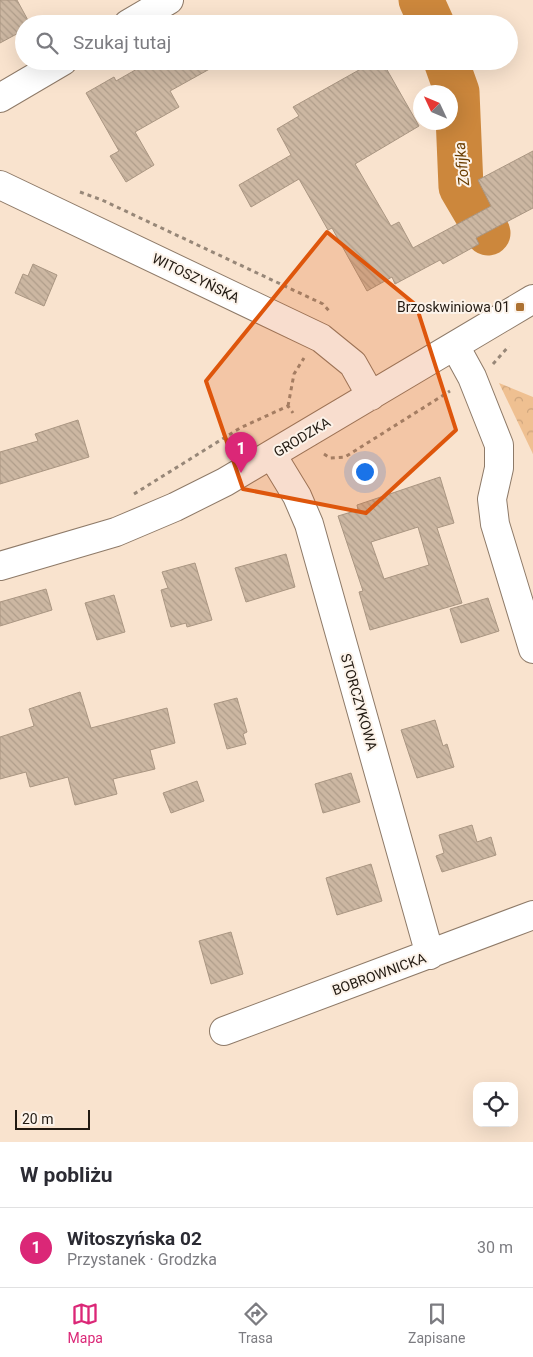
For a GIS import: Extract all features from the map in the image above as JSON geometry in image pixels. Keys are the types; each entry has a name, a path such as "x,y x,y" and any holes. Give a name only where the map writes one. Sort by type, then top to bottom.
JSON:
{"street":[{"path":"143,15 169,0"},
{"path":"0,98 48,70"},
{"name":"WITOSZYŃSKA","path":"0,185 321,338 353,364 371,396"},
{"name":"GRODZKA","path":"0,566 116,532 175,507 272,455 533,299"},
{"path":"455,346 472,377 499,445 499,468 492,499 495,524 533,649"},
{"name":"STORCZYKOWA","path":"272,455 297,496 309,524 430,955"},
{"name":"BOBROWNICKA","path":"224,1031 533,915"}],"highlighted area":[{"path":"327,232 416,305 456,430 366,513 243,489 206,381"}],"green space":[{"path":"499,383 533,397 533,454"}],"building":[{"path":"0,0 17,0 25,15 15,15 15,35 0,43"},
{"path":"135,70 208,70 170,91 179,107 135,132 154,165 126,182 110,156 119,151 86,93 114,77 116,81"},
{"path":"359,70 387,70 413,115 413,130 355,164 391,226 399,222 413,248 491,206 478,180 533,151 533,208 476,238 479,244 443,264 440,260 395,284 392,277 367,291 332,228 328,230 299,179 251,207 239,185 291,155 277,129 299,116 293,107"},
{"path":"33,264 57,275 44,306 15,293 23,274 28,276"},
{"path":"78,420 89,457 0,484 0,452 38,441 35,434"},
{"path":"440,477 454,523 437,528 462,603 370,630 359,592 363,591 338,516 358,510 357,505","holes":["418,527 429,565 384,579 371,542"]},
{"path":"286,554 295,587 246,602 235,568"},
{"path":"195,563 212,620 187,627 186,623 171,627 161,590 168,588 162,572"},
{"path":"46,589 52,610 0,626 0,602"},
{"path":"114,595 125,632 97,640 85,603"},
{"path":"488,598 499,631 461,643 450,609"},
{"path":"80,692 91,728 167,708 175,743 150,750 155,769 113,779 117,794 75,805 68,777 30,787 26,772 0,779 0,737 34,726 29,709"},
{"path":"237,698 247,732 243,734 246,744 227,749 214,704"},
{"path":"435,720 443,746 447,744 454,767 417,778 401,730"},
{"path":"351,773 360,802 323,813 315,784"},
{"path":"197,781 204,801 171,813 163,793"},
{"path":"472,825 477,842 491,837 496,855 442,872 436,856 444,853 439,835"},
{"path":"371,864 382,901 337,915 326,878"},
{"path":"231,932 243,974 211,984 199,941"}],"waterway":[{"name":"Zofijka","path":"421,0 428,15"},
{"name":"Zofijka","path":"449,70 457,92 461,187 488,233"}],"place":[{"name":"Brzoskwiniowa 01","path":"520,307"},
{"name":"Witoszyńska 02","path":"241,473"}]}
